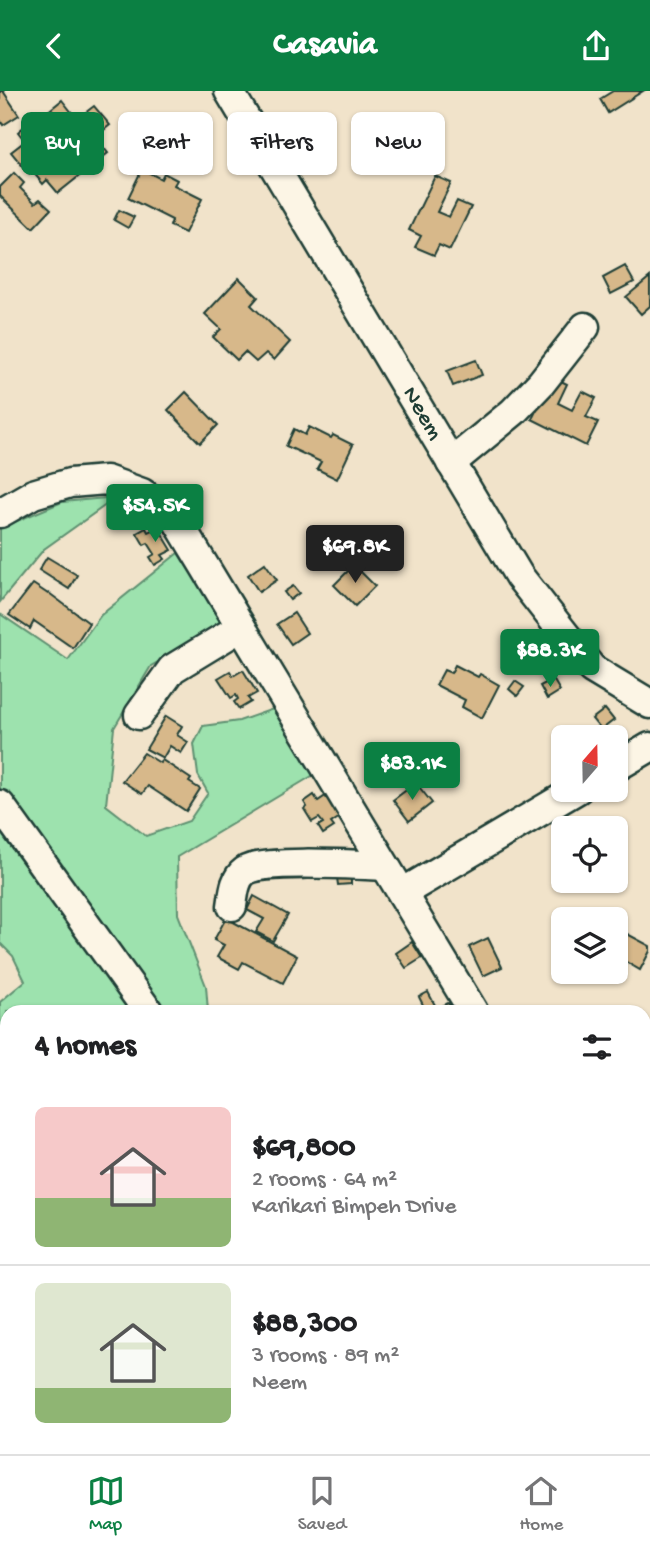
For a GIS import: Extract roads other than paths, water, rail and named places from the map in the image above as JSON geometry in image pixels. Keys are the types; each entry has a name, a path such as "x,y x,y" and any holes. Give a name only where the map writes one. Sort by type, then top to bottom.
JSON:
{"street":[{"name":"Neem","path":"229,91 519,576 592,669 650,704"},
{"path":"451,463 513,412 541,383 585,327"},
{"path":"0,513 33,494 70,483 106,480 142,493 173,515 468,1005"},
{"path":"139,715 172,669 241,627"},
{"path":"628,760 650,747"},
{"path":"402,893 556,802"},
{"path":"0,805 8,836 143,1005"},
{"path":"232,906 235,884 245,870 259,866 386,866"}]}
